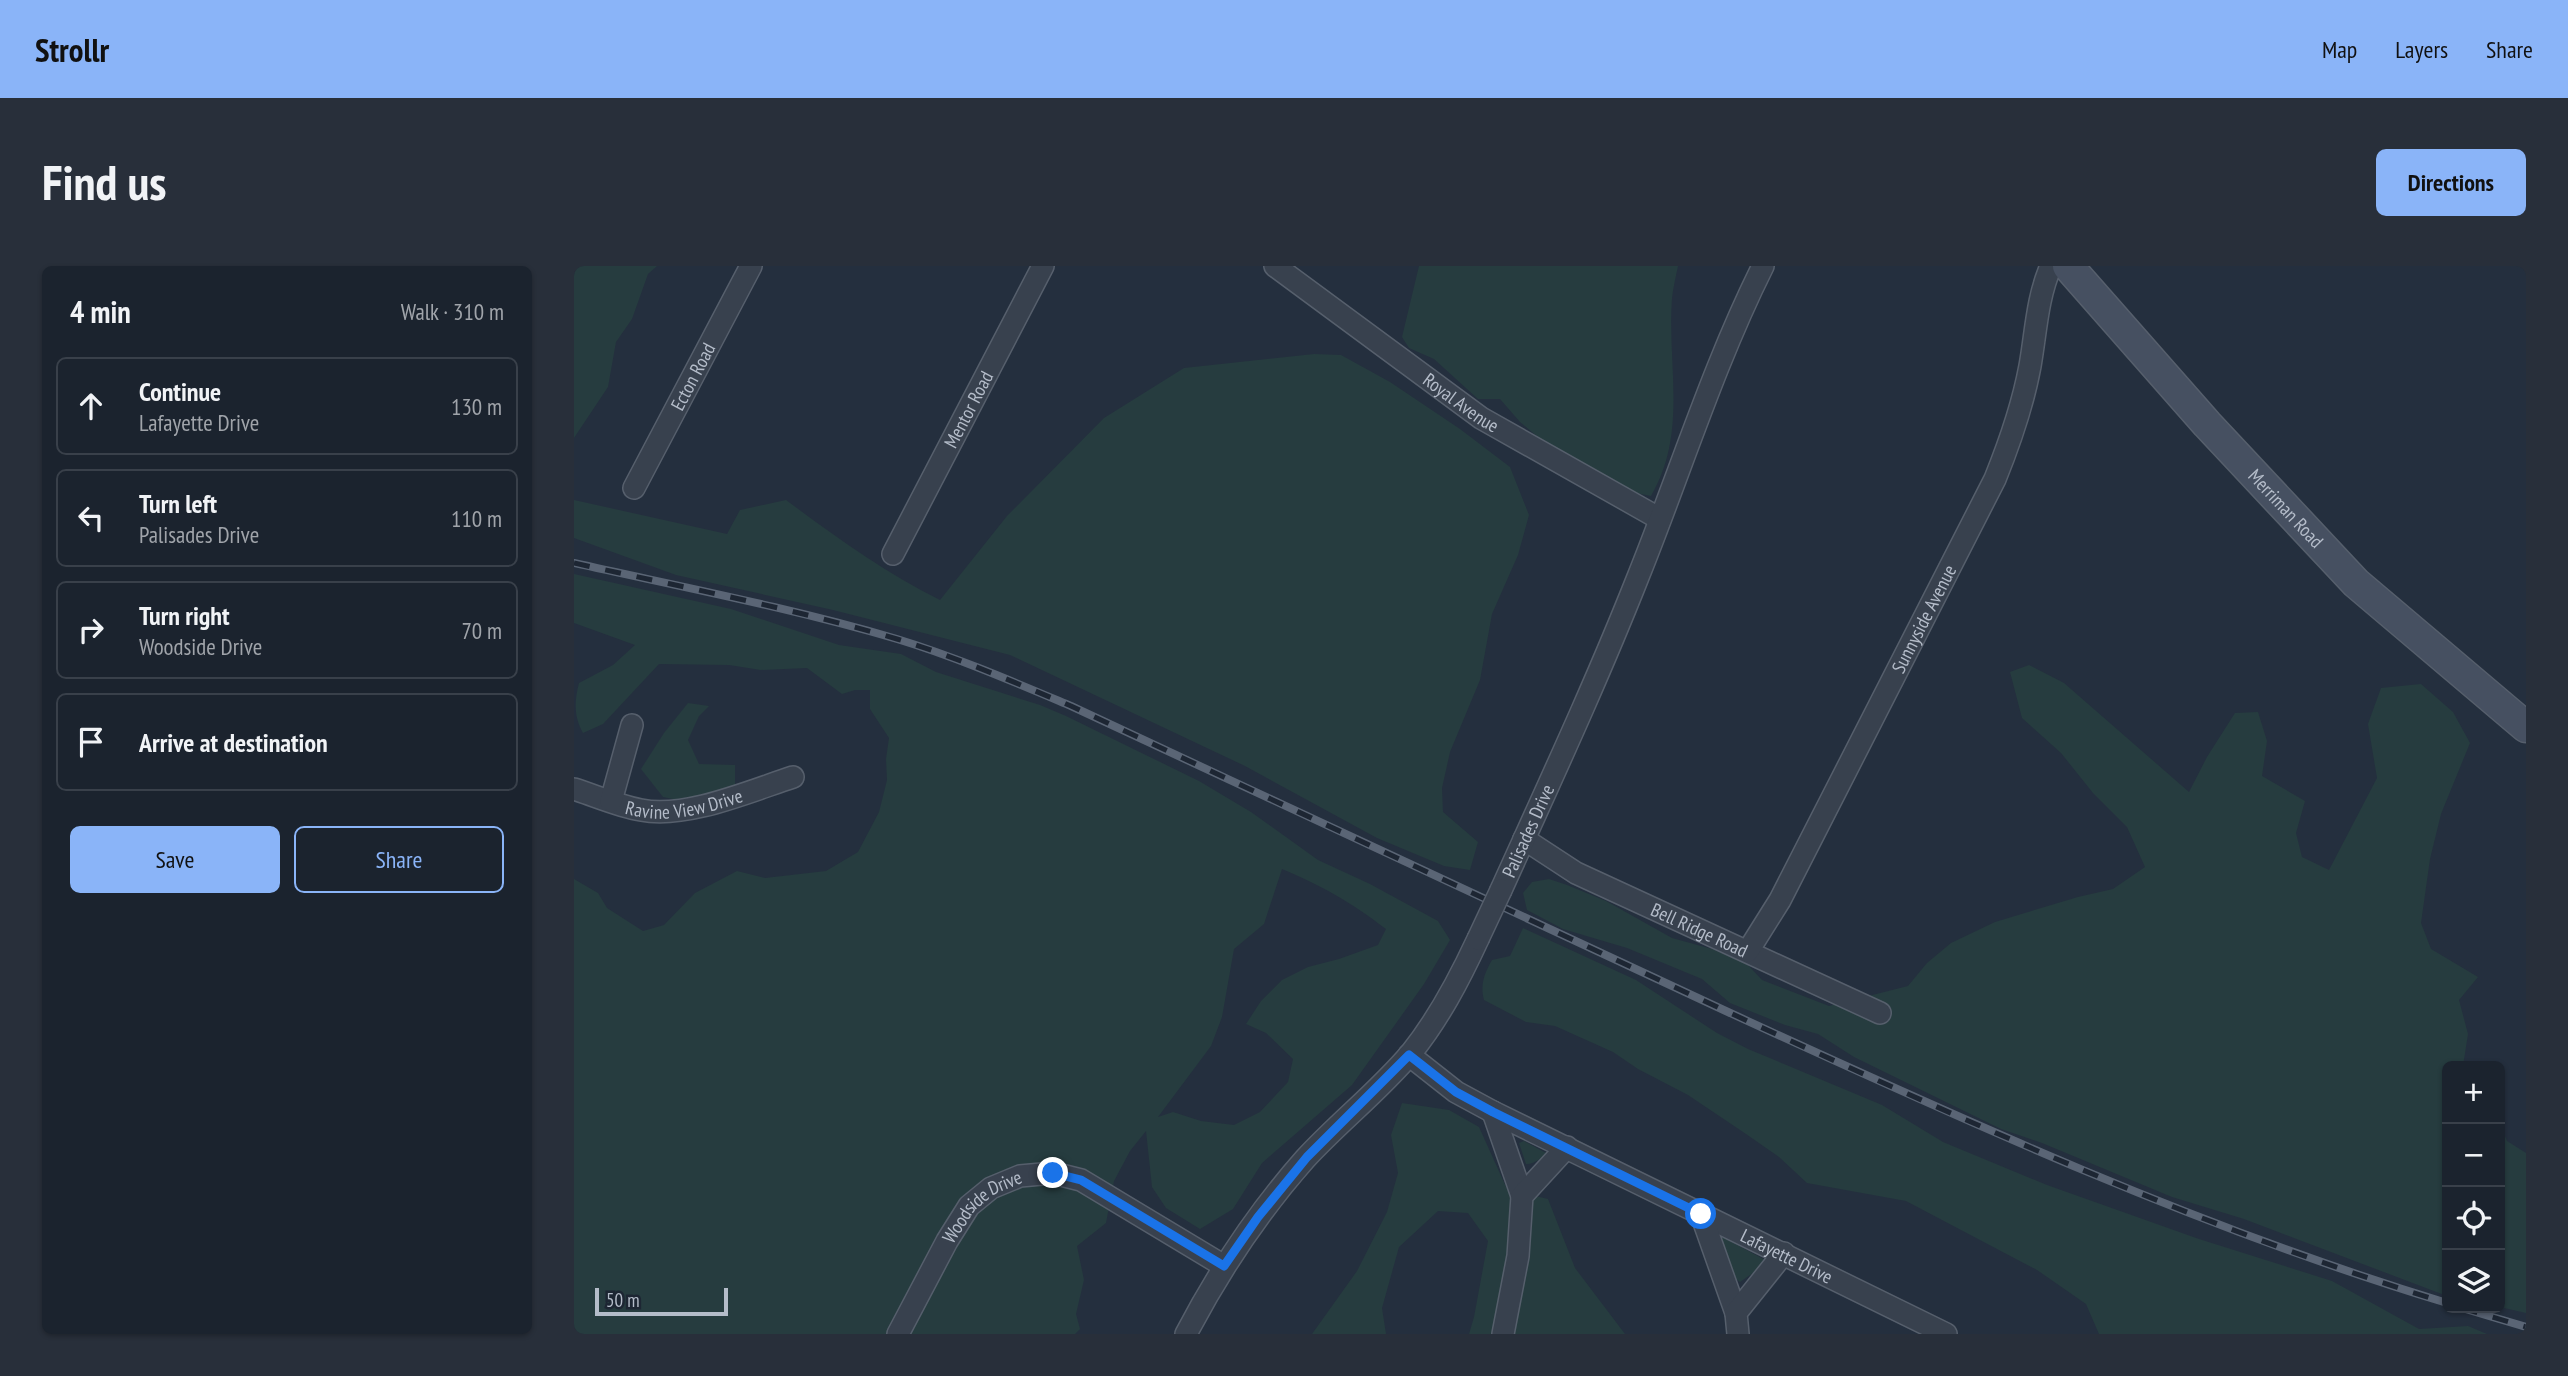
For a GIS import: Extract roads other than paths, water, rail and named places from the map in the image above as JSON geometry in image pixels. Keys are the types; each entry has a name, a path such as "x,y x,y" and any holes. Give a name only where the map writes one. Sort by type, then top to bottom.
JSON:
{"main road":[{"name":"Merriman Road","path":"2068,266 2207,424 2356,583 2526,727"}],"street":[{"name":"Ecton Road","path":"634,488 751,266"},
{"name":"Mentor Road","path":"893,554 1043,266"},
{"name":"Royal Avenue","path":"1275,266 1481,418 1660,519"},
{"name":"Palisades Drive","path":"1186,1334 1224,1266 1258,1217 1298,1167 1409,1055 1451,997 1583,709 1638,576 1714,375 1763,266"},
{"name":"Sunnyside Avenue","path":"1748,951 1780,900 1995,478 2010,442 2030,367 2039,305 2050,266"},
{"path":"611,801 632,725"},
{"name":"Ravine View Drive","path":"574,789 642,811 673,811 696,808 793,776"},
{"name":"Bell Ridge Road","path":"1524,839 1576,873 1880,1013"},
{"name":"Lafayette Drive","path":"1409,1055 1456,1092 1493,1112 1947,1334"},
{"path":"1493,1112 1522,1196 1518,1256 1503,1334"},
{"path":"1522,1196 1567,1147"},
{"name":"Woodside Drive","path":"898,1334 947,1241 969,1206 991,1188 1020,1175 1053,1173 1081,1180 1224,1266"},
{"path":"1701,1214 1737,1324"},
{"path":"1737,1324 1784,1254"}],"railway":[{"path":"574,563 817,617 897,639 985,670 1071,706 1728,1012 1993,1132 2263,1241 2442,1301"},
{"path":"2479,1313 2526,1327"}]}
